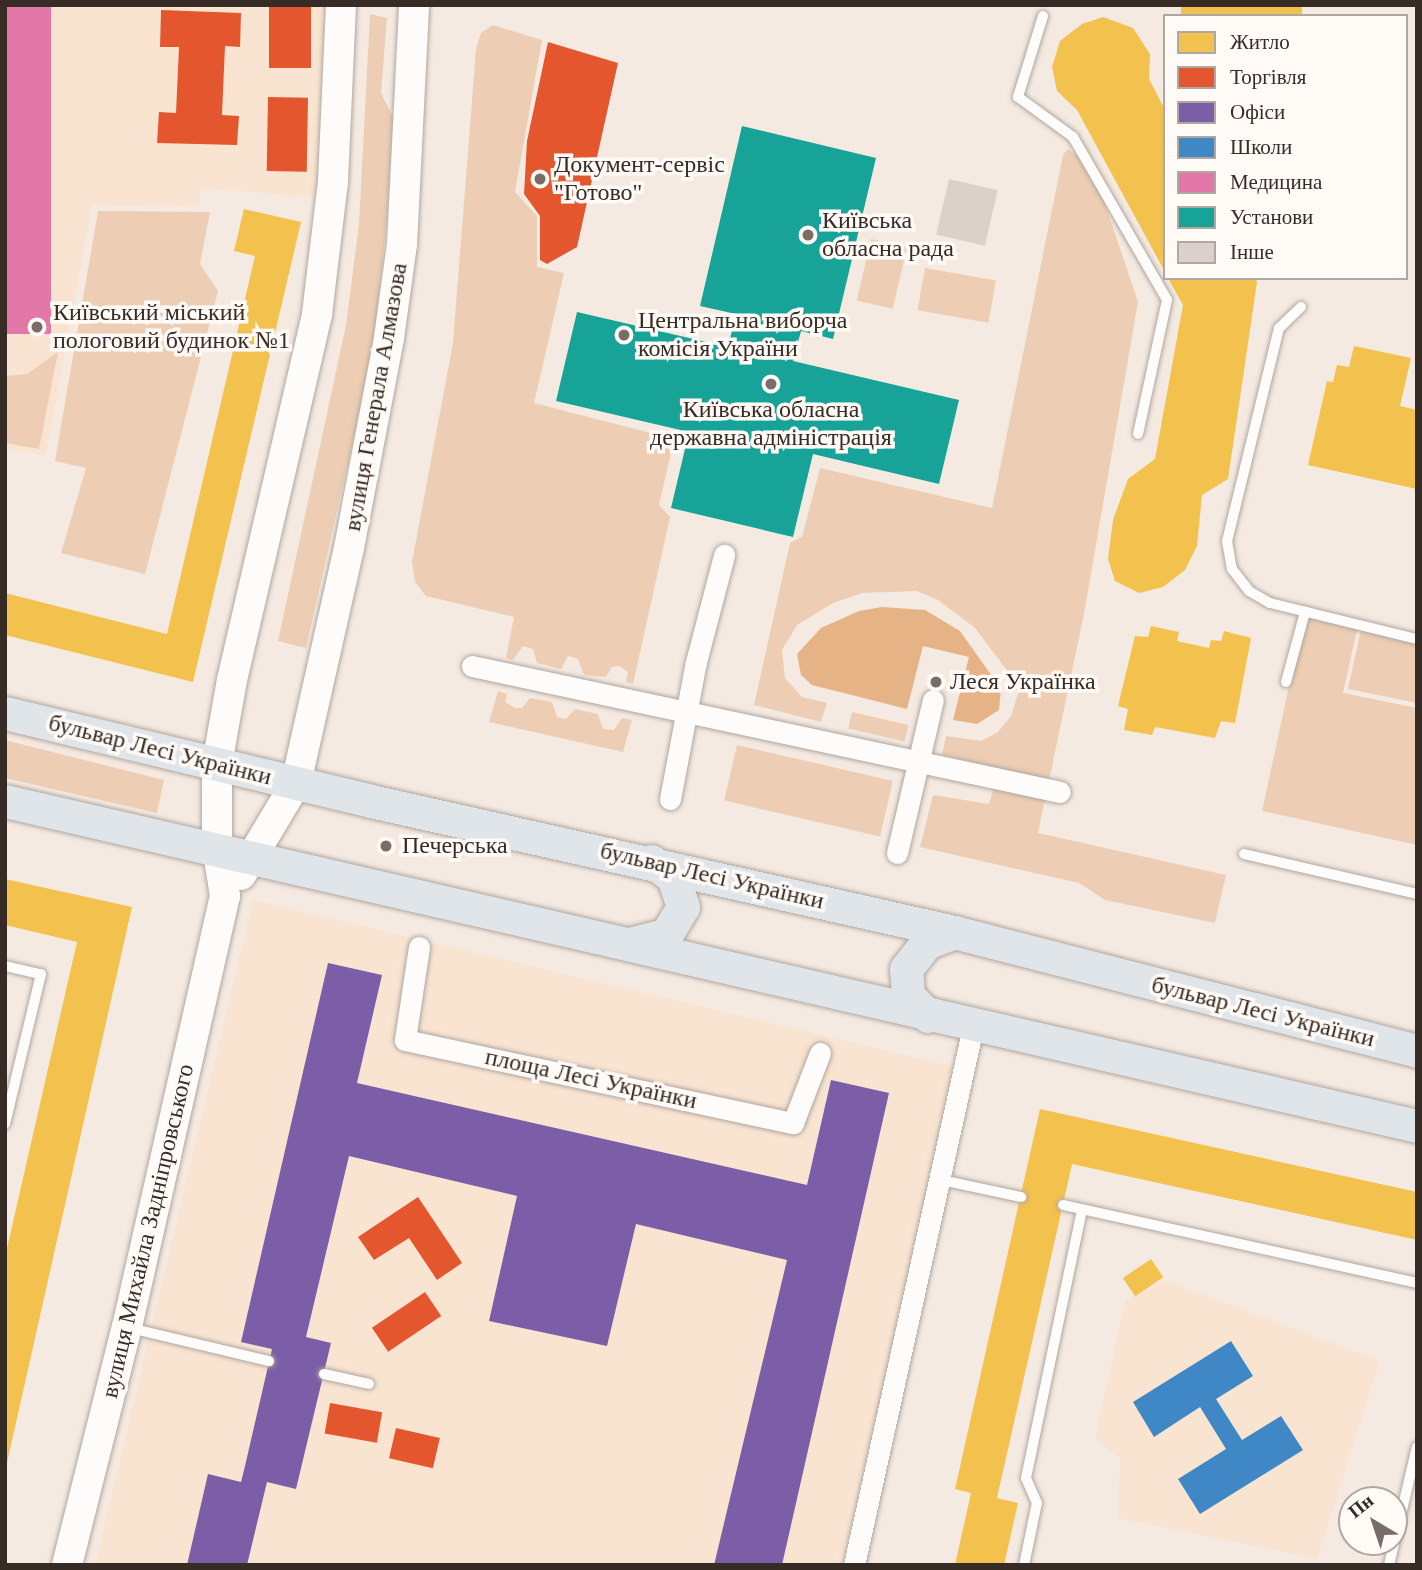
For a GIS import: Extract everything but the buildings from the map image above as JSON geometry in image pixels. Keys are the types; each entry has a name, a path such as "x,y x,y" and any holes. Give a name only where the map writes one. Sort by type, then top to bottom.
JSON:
{"main road":[{"path":"217,846 217,764 232,680 317,314 333,181 341,5"},
{"name":"вулиця Генерала Алмазова","path":"296,783 349,548 389,338 402,244 414,5"},
{"name":"бульвар Лесі Українки","path":"5,713 296,783 651,861 954,932 1417,1051"},
{"path":"257,855 296,783"},
{"path":"5,800 257,855 973,1027 1417,1126"},
{"name":"вулиця Михайла Задніпровського","path":"67,1565 127,1327 225,896 217,846"},
{"name":"вулиця Михайла Задніпровського","path":"225,896 257,855"},
{"path":"630,943 666,934 683,907 673,877 651,861"},
{"path":"928,1016 908,995 906,968 926,943 954,932"}],"street":[{"path":"670,799 724,555"},
{"path":"472,666 917,764 1060,792"},
{"path":"897,853 933,701"},
{"name":"площа Лесі Українки","path":"419,947 405,1040 793,1123 820,1053"},
{"path":"854,1565 973,1027"}],"lane":[{"path":"1043,16 1018,97 1073,137 1167,300 1138,434"},
{"path":"1301,307 1279,328 1227,541 1232,569 1249,591 1270,603 1417,639"},
{"path":"1286,682 1305,612"},
{"path":"1244,854 1417,894"},
{"path":"5,966 41,974 5,1124"},
{"path":"941,1180 1021,1197"},
{"path":"1063,1205 1417,1283"},
{"path":"1024,1565 1037,1503 1026,1478 1082,1210"},
{"path":"127,1327 270,1361"},
{"path":"324,1374 369,1384"},
{"path":"1389,1565 1417,1447"}],"shaded area":[{"path":"5,5 326,5 320,198 201,188 199,207 92,205 46,456 5,448"},
{"path":"370,14 387,18 381,93 393,117 387,219 372,356 306,648 278,641 346,325 359,224"},
{"path":"493,25 542,40 515,192 537,216 537,267 564,273 534,403 674,439 659,505 670,517 633,684 626,682 628,672 620,666 612,667 606,677 584,675 578,659 568,656 561,669 537,663 533,649 523,646 513,660 506,658 514,617 426,596 415,582 412,562 453,343 476,49 481,33"},
{"path":"1068,149 1092,165 1138,302 1084,614 1038,833 1226,875 1215,923 1105,900 1079,883 920,847 933,795 989,804 999,768 942,755 946,736 981,741 998,732 1011,716 1018,694 1009,673 975,628 938,600 917,591 862,593 833,603 797,625 782,650 785,678 802,697 827,703 821,722 754,705 790,543 802,537 820,468 992,508 1063,155"},
{"path":"98,211 210,212 200,264 218,291 145,574 61,553 86,468 55,461"},
{"path":"871,239 907,247 893,309 857,300"},
{"path":"925,268 996,281 988,323 918,310"},
{"path":"58,352 39,449 5,443 5,376 27,374"},
{"path":"882,607 925,610 960,631 1001,689 999,710 977,724 953,720 969,657 923,646 907,709 812,685 801,675 797,654 821,628 859,611"},
{"path":"1305,612 1358,625 1343,693 1417,708 1417,845 1262,811"},
{"path":"1361,630 1417,643 1417,703 1348,689"},
{"path":"498,691 507,694 505,702 515,708 522,708 530,698 552,702 557,717 566,719 575,709 598,714 603,729 614,730 622,718 632,720 623,752 489,722"},
{"path":"852,712 909,725 905,742 848,729"},
{"path":"5,740 164,780 157,813 5,778"},
{"path":"737,745 893,781 880,837 724,801"},
{"path":"253,900 952,1066 954,1077 842,1565 95,1565"},
{"path":"1164,1280 1380,1361 1340,1486 1338,1486 1317,1559 1118,1518 1120,1458 1095,1439 1125,1301"}],"place":[{"name":"Документ-сервіс \"Готово\"","path":"540,179"},
{"name":"Київська обласна рада","path":"808,235"},
{"name":"Київський міський пологовий будинок №1","path":"37,327"},
{"name":"Центральна виборча комісія України","path":"624,335"},
{"name":"Київська обласна державна адміністрація","path":"771,384"},
{"name":"Леся Українка","path":"936,682"},
{"name":"Печерська","path":"386,846"}]}
